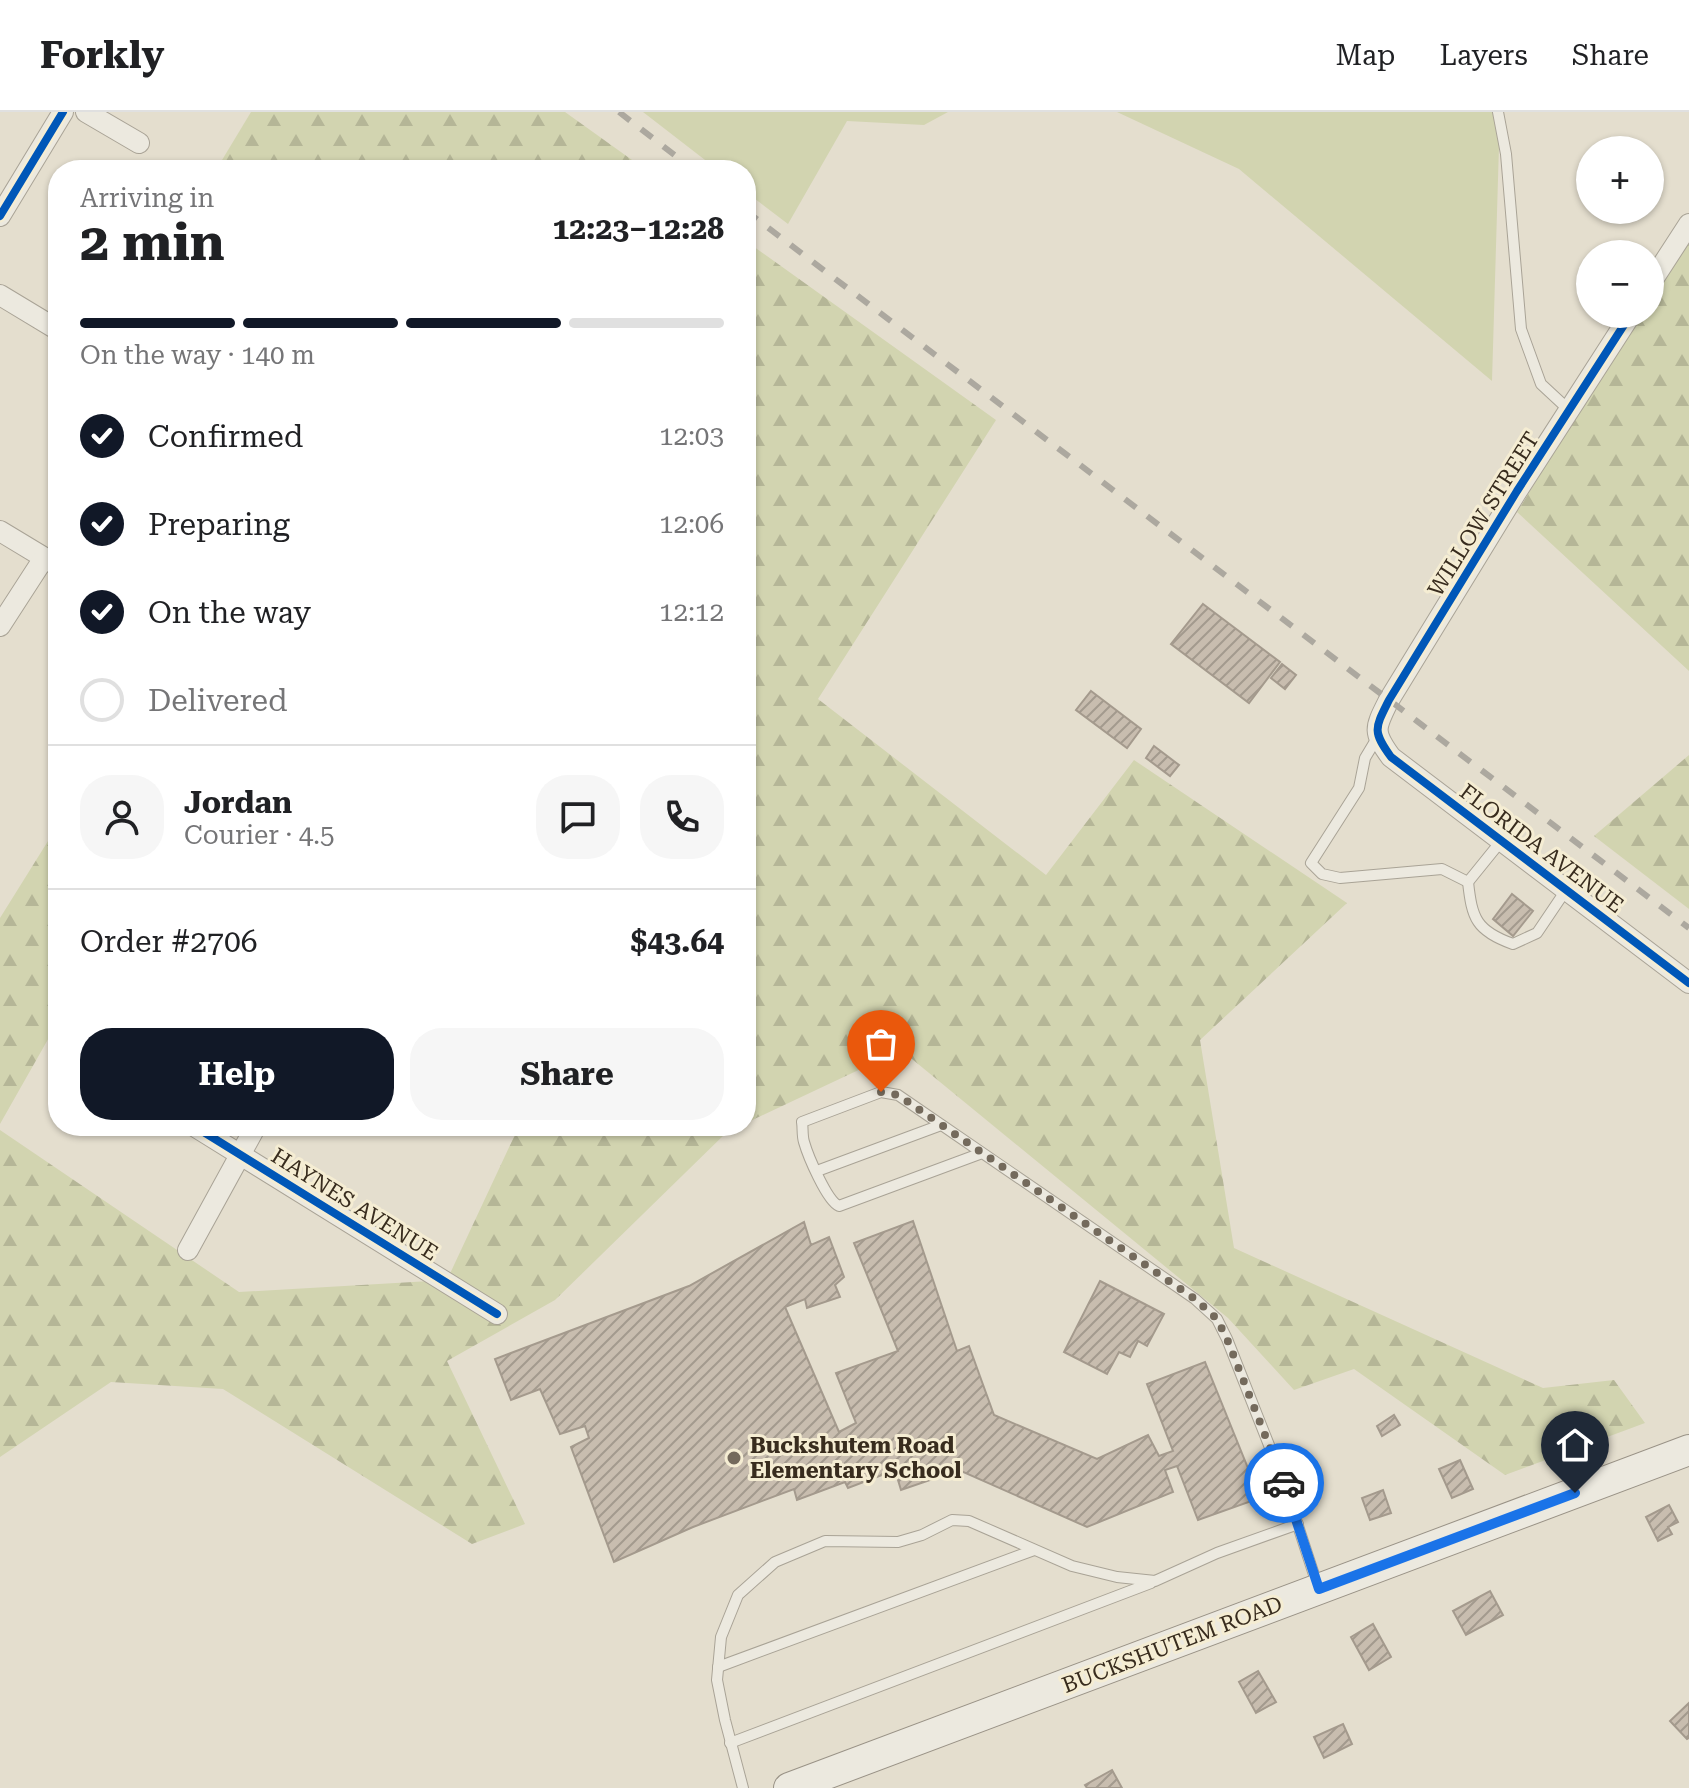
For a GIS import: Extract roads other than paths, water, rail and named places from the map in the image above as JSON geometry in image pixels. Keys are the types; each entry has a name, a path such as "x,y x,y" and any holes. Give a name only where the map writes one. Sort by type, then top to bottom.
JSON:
{"main road":[{"name":"BUCKSHUTEM ROAD","path":"789,1788 1689,1450"}],"street":[{"path":"0,216 63,112"},
{"path":"86,112 139,143"},
{"path":"1664,262 1689,224"},
{"path":"0,295 48,324"},
{"name":"WILLOW STREET","path":"1377,738 1376,726 1389,700 1622,328"},
{"path":"0,531 48,560"},
{"path":"0,626 48,566"},
{"name":"FLORIDA AVENUE","path":"1377,738 1391,757 1689,983"},
{"name":"HAYNES AVENUE","path":"210,1136 497,1314"},
{"path":"188,1250 251,1136"}],"lane":[{"path":"1498,112 1506,154 1521,329 1541,384 1569,410"},
{"path":"1377,738 1365,758 1359,788 1311,863 1322,874 1340,878 1442,869 1468,882"},
{"path":"1502,840 1468,882 1472,913 1493,937 1513,944 1537,933 1566,890"},
{"path":"982,1153 839,1206 833,1204 825,1193 803,1141 802,1122 881,1092 898,1095 1195,1299 1217,1319 1284,1483 1319,1589"},
{"path":"817,1171 941,1125"},
{"path":"743,1788 717,1680 721,1637 738,1595 775,1562 825,1541 898,1542 922,1535 952,1520 969,1521 1072,1566 1117,1577 1155,1581"},
{"path":"730,1743 1298,1524"},
{"path":"718,1667 1034,1550"}],"railway":[{"path":"619,112 681,160"},
{"path":"756,219 1689,928"}],"place":[{"name":"Buckshutem Road Elementary School","path":"734,1458"}]}
